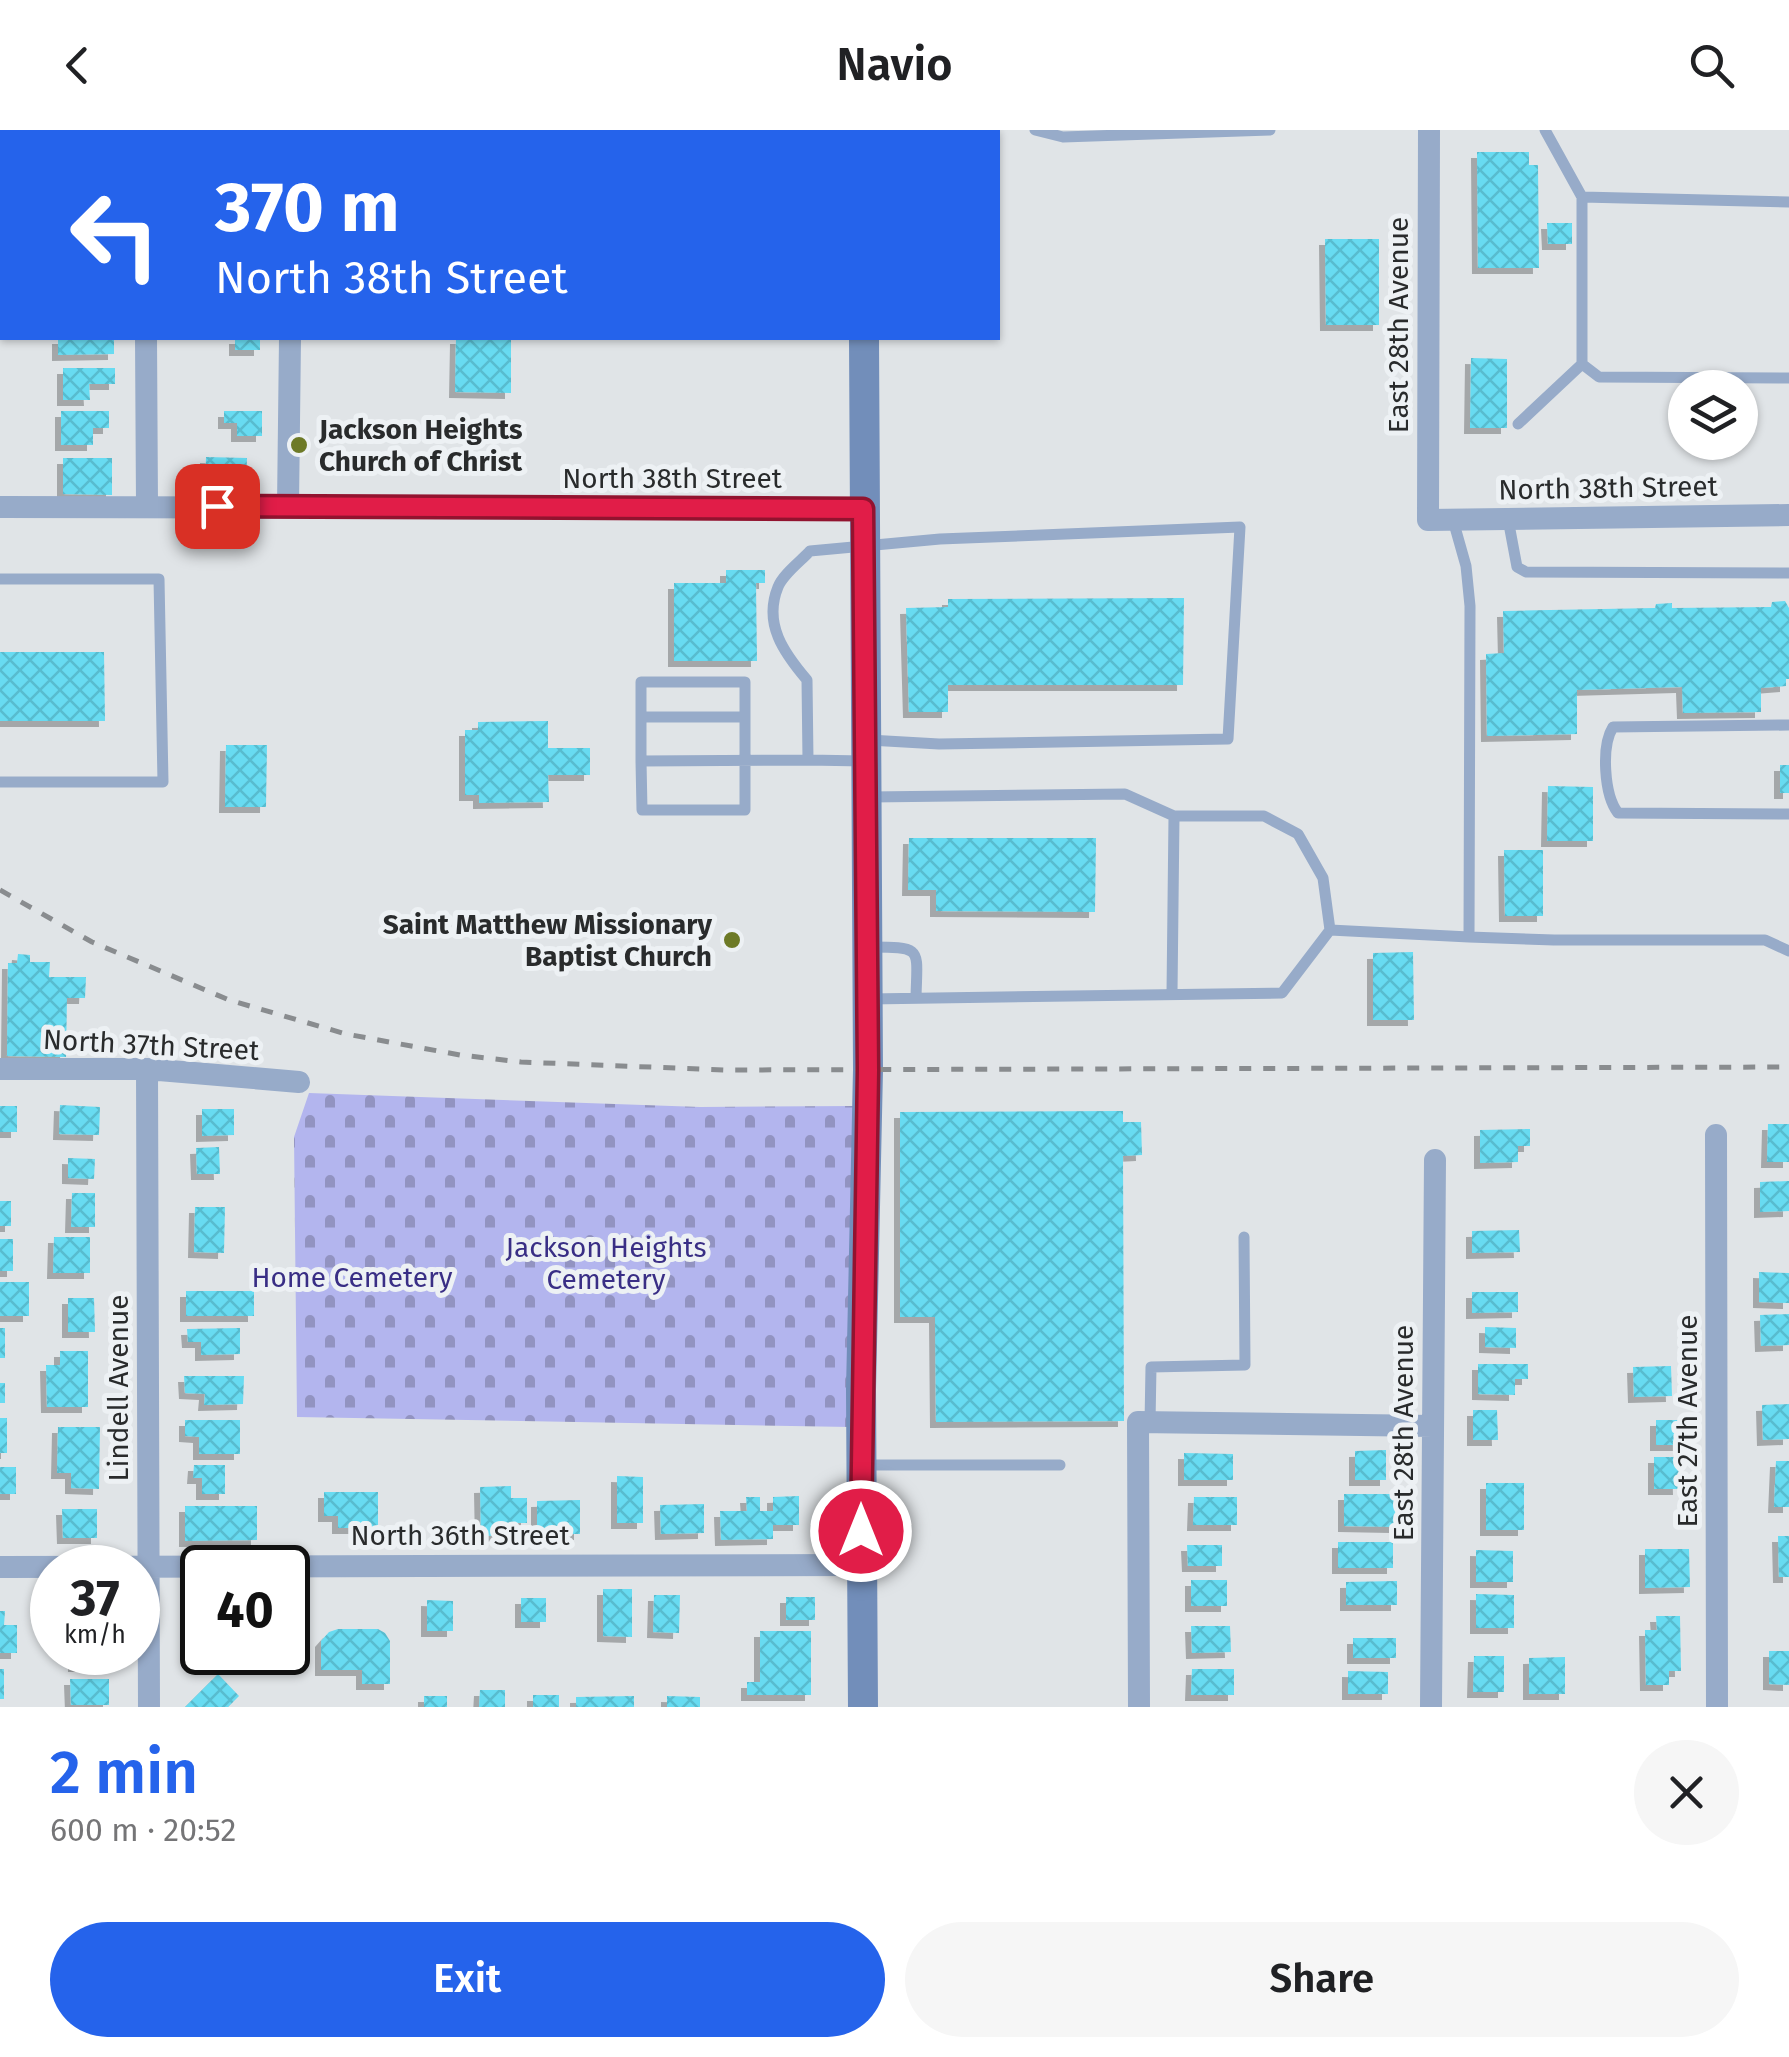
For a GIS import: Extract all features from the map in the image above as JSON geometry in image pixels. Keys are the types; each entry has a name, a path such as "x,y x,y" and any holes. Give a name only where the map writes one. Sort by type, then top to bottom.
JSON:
{"street":[{"name":"East 28th Avenue","path":"1428,130 1428,520"},
{"path":"146,340 146,506"},
{"path":"288,506 290,340"},
{"path":"863,1707 861,1465 867,999 864,340"},
{"name":"North 38th Street","path":"0,507 863,509"},
{"name":"North 38th Street","path":"1428,520 1789,516"},
{"name":"North 37th Street","path":"0,1069 147,1069 299,1082"},
{"name":"Lindell Avenue","path":"147,1069 149,1545"},
{"name":"East 27th Avenue","path":"1716,1135 1718,1707"},
{"name":"East 28th Avenue","path":"1431,1707 1435,1160"},
{"path":"1139,1707 1144,1422 1433,1426"},
{"name":"North 36th Street","path":"160,1566 861,1565"},
{"name":"North 36th Street","path":"0,1567 30,1567"},
{"name":"Lindell Avenue","path":"149,1675 149,1707"}],"lane":[{"path":"1036,130 1063,138 1270,130"},
{"path":"1518,424 1582,364 1582,197 1546,130"},
{"path":"1582,197 1789,202"},
{"path":"1582,364 1598,377 1789,378"},
{"path":"1508,519 1516,567 1526,572 1789,573"},
{"path":"1453,520 1466,566 1470,606 1469,936"},
{"path":"642,761 808,760 939,744 1228,739 1240,527 960,538 810,551 778,584 773,612 775,635 807,680 808,760"},
{"path":"0,579 159,579 163,782 0,782"},
{"path":"642,682 746,682 746,810 642,810 642,717 642,682"},
{"path":"642,717 746,717"},
{"path":"1789,725 1614,727 1606,738 1610,803 1618,812 1789,814"},
{"path":"865,797 1125,794 1174,816 1264,816 1298,834 1323,878 1330,930 1282,993 867,999"},
{"path":"1172,993 1174,816"},
{"path":"1330,930 1766,940 1789,951"},
{"path":"866,947 913,950 917,957 916,998"},
{"path":"1144,1422 1151,1366 1245,1365 1244,1237"},
{"path":"861,1465 1060,1465"}],"green space":[{"name":"Jackson Heights Cemetery","path":"309,1093 700,1107 856,1106 850,1427 297,1417 294,1137"}],"building":[{"path":"1477,152 1529,152 1529,165 1538,165 1539,268 1478,268"},
{"path":"1547,223 1572,223 1572,244 1548,244"},
{"path":"1325,239 1379,239 1379,325 1326,325"},
{"path":"58,340 114,340 114,354 58,355"},
{"path":"235,340 260,340 260,350 235,350"},
{"path":"456,340 511,340 511,393 455,392"},
{"path":"1471,358 1507,359 1507,428 1470,428"},
{"path":"63,368 115,368 115,384 89,384 90,400 63,400"},
{"path":"61,411 109,411 109,428 93,428 93,445 61,445"},
{"path":"224,411 262,411 262,436 237,436 237,423 224,423"},
{"path":"206,457 247,458 246,487 205,486"},
{"path":"63,458 112,458 112,495 63,494"},
{"path":"726,570 765,570 765,583 756,583 757,661 674,661 674,583 726,583"},
{"path":"1184,598 1183,685 948,685 948,712 909,712 906,608 948,607 948,599"},
{"path":"1785,601 1789,608 1789,679 1786,686 1761,688 1761,712 1683,713 1682,687 1577,690 1577,734 1487,736 1486,654 1504,653 1503,611 1655,608 1656,604 1672,603 1672,608 1771,607 1772,602"},
{"path":"0,652 104,652 105,721 0,721"},
{"path":"548,721 548,748 590,748 590,775 548,775 549,802 479,803 479,795 465,795 465,730 478,730 478,722"},
{"path":"226,745 267,745 266,807 225,807"},
{"path":"1780,765 1789,765 1789,793 1780,793"},
{"path":"1548,786 1593,787 1593,841 1547,841"},
{"path":"909,838 1096,838 1095,912 936,911 936,890 908,890"},
{"path":"1504,850 1543,850 1543,916 1505,916"},
{"path":"1413,952 1414,1020 1373,1020 1373,953"},
{"path":"18,954 30,955 30,962 50,962 49,977 86,977 85,998 67,998 66,1057 7,1056 8,963 17,963"},
{"path":"60,1105 100,1107 99,1135 59,1134"},
{"path":"0,1106 17,1106 17,1132 0,1132"},
{"path":"202,1109 234,1109 234,1135 202,1136"},
{"path":"1123,1111 1123,1122 1141,1122 1142,1155 1123,1156 1124,1421 936,1422 935,1317 900,1317 900,1112"},
{"path":"1768,1124 1789,1124 1789,1162 1767,1162"},
{"path":"1530,1129 1530,1146 1518,1146 1518,1162 1480,1163 1480,1130"},
{"path":"219,1147 220,1174 197,1174 196,1148"},
{"path":"68,1158 95,1159 94,1179 68,1178"},
{"path":"1789,1181 1789,1211 1760,1212 1760,1182"},
{"path":"72,1193 95,1193 95,1227 71,1227"},
{"path":"0,1201 11,1201 11,1226 0,1226"},
{"path":"195,1207 225,1207 224,1253 194,1252"},
{"path":"1519,1230 1520,1252 1472,1253 1472,1231"},
{"path":"54,1237 90,1237 90,1273 53,1273"},
{"path":"0,1239 13,1239 13,1271 0,1271"},
{"path":"1759,1272 1789,1273 1789,1303 1759,1302"},
{"path":"0,1282 29,1282 29,1316 0,1316"},
{"path":"186,1291 254,1291 254,1316 186,1316"},
{"path":"1472,1292 1518,1292 1518,1312 1472,1313"},
{"path":"68,1298 94,1298 95,1332 68,1332"},
{"path":"1789,1314 1789,1345 1761,1346 1760,1315"},
{"path":"1485,1327 1516,1328 1516,1348 1485,1347"},
{"path":"0,1328 5,1328 5,1358 0,1358"},
{"path":"240,1328 240,1354 201,1355 201,1342 188,1342 187,1329"},
{"path":"60,1351 88,1351 88,1407 47,1407 46,1365 60,1365"},
{"path":"1478,1364 1528,1364 1528,1379 1515,1379 1515,1395 1478,1394"},
{"path":"1671,1366 1672,1396 1634,1397 1633,1367"},
{"path":"184,1376 244,1376 243,1404 204,1405 205,1394 185,1393"},
{"path":"0,1383 5,1383 5,1403 0,1403"},
{"path":"1789,1404 1789,1439 1763,1440 1762,1405"},
{"path":"1473,1410 1497,1410 1498,1440 1473,1440"},
{"path":"0,1418 7,1418 7,1453 0,1453"},
{"path":"185,1420 240,1420 240,1454 199,1454 199,1437 185,1436"},
{"path":"1656,1420 1683,1420 1683,1445 1656,1445"},
{"path":"58,1427 100,1427 99,1489 71,1488 71,1473 57,1473"},
{"path":"1386,1450 1386,1480 1355,1480 1355,1451"},
{"path":"1184,1453 1233,1454 1233,1480 1184,1480"},
{"path":"1654,1457 1678,1457 1679,1489 1654,1489"},
{"path":"1776,1461 1789,1461 1789,1507 1774,1507"},
{"path":"194,1465 225,1465 225,1494 202,1494 202,1478 193,1478"},
{"path":"0,1467 16,1467 16,1494 0,1494"},
{"path":"617,1476 643,1477 643,1523 617,1523"},
{"path":"1486,1483 1524,1483 1524,1530 1486,1530"},
{"path":"511,1486 511,1498 527,1498 527,1523 511,1523 512,1535 481,1536 480,1487"},
{"path":"324,1492 378,1492 378,1528 338,1528 338,1516 324,1516"},
{"path":"1344,1494 1396,1494 1396,1527 1344,1526"},
{"path":"799,1496 799,1525 773,1525 773,1539 721,1540 720,1511 747,1511 746,1497 760,1497 760,1511 773,1511 773,1497"},
{"path":"1194,1497 1237,1497 1237,1525 1193,1525"},
{"path":"580,1500 580,1534 537,1534 537,1501"},
{"path":"704,1504 704,1533 661,1534 660,1505"},
{"path":"185,1506 257,1506 257,1540 185,1541"},
{"path":"62,1509 97,1509 97,1538 63,1538"},
{"path":"1778,1536 1789,1536 1789,1577 1779,1577"},
{"path":"1338,1542 1393,1542 1393,1568 1338,1568"},
{"path":"1187,1545 1222,1545 1222,1566 1188,1566"},
{"path":"1645,1549 1689,1549 1690,1587 1645,1588"},
{"path":"1476,1550 1513,1551 1513,1582 1476,1582"},
{"path":"1191,1580 1227,1580 1227,1606 1191,1606"},
{"path":"1397,1581 1397,1605 1346,1605 1346,1582"},
{"path":"603,1589 632,1589 632,1637 603,1636"},
{"path":"1476,1594 1514,1595 1514,1628 1476,1628"},
{"path":"654,1595 680,1595 679,1633 653,1632"},
{"path":"786,1597 815,1597 815,1620 786,1620"},
{"path":"521,1598 546,1598 546,1622 521,1622"},
{"path":"427,1600 453,1601 453,1631 427,1631"},
{"path":"0,1611 5,1611 4,1625 17,1625 17,1653 0,1653"},
{"path":"1656,1616 1680,1616 1681,1671 1669,1671 1669,1685 1646,1685 1645,1630 1657,1630"},
{"path":"1191,1626 1230,1626 1231,1652 1192,1653"},
{"path":"338,1629 378,1629 385,1633 390,1641 390,1684 362,1684 362,1670 321,1670 321,1641"},
{"path":"760,1631 811,1631 811,1695 747,1695 747,1682 760,1682"},
{"path":"1353,1638 1396,1638 1396,1658 1353,1658"},
{"path":"1769,1651 1789,1651 1789,1685 1769,1684"},
{"path":"1474,1656 1504,1656 1504,1692 1473,1692"},
{"path":"1565,1657 1565,1694 1529,1694 1529,1658"},
{"path":"0,1669 4,1669 4,1699 0,1699"},
{"path":"1192,1669 1234,1669 1234,1695 1191,1695"},
{"path":"1348,1671 1388,1672 1388,1694 1348,1694"},
{"path":"217,1675 239,1696 228,1707 185,1707"},
{"path":"70,1679 109,1679 109,1705 71,1705"},
{"path":"480,1690 505,1690 505,1707 479,1707"},
{"path":"533,1695 559,1695 559,1707 533,1707"},
{"path":"424,1696 447,1696 447,1707 424,1707"},
{"path":"634,1696 634,1707 576,1707 576,1697"},
{"path":"667,1696 700,1697 700,1707 667,1707"}],"railway":[{"path":"0,890 92,942 229,1000 346,1034 521,1062 725,1070 1789,1067"}],"place":[{"name":"Jackson Heights Church of Christ","path":"299,445"},
{"name":"Saint Matthew Missionary Baptist Church","path":"732,940"}],"route":[{"path":"217,506 863,509 868,1070 861,1531"}],"park label":[{"name":"Home Cemetery","path":"352,1277"}]}
